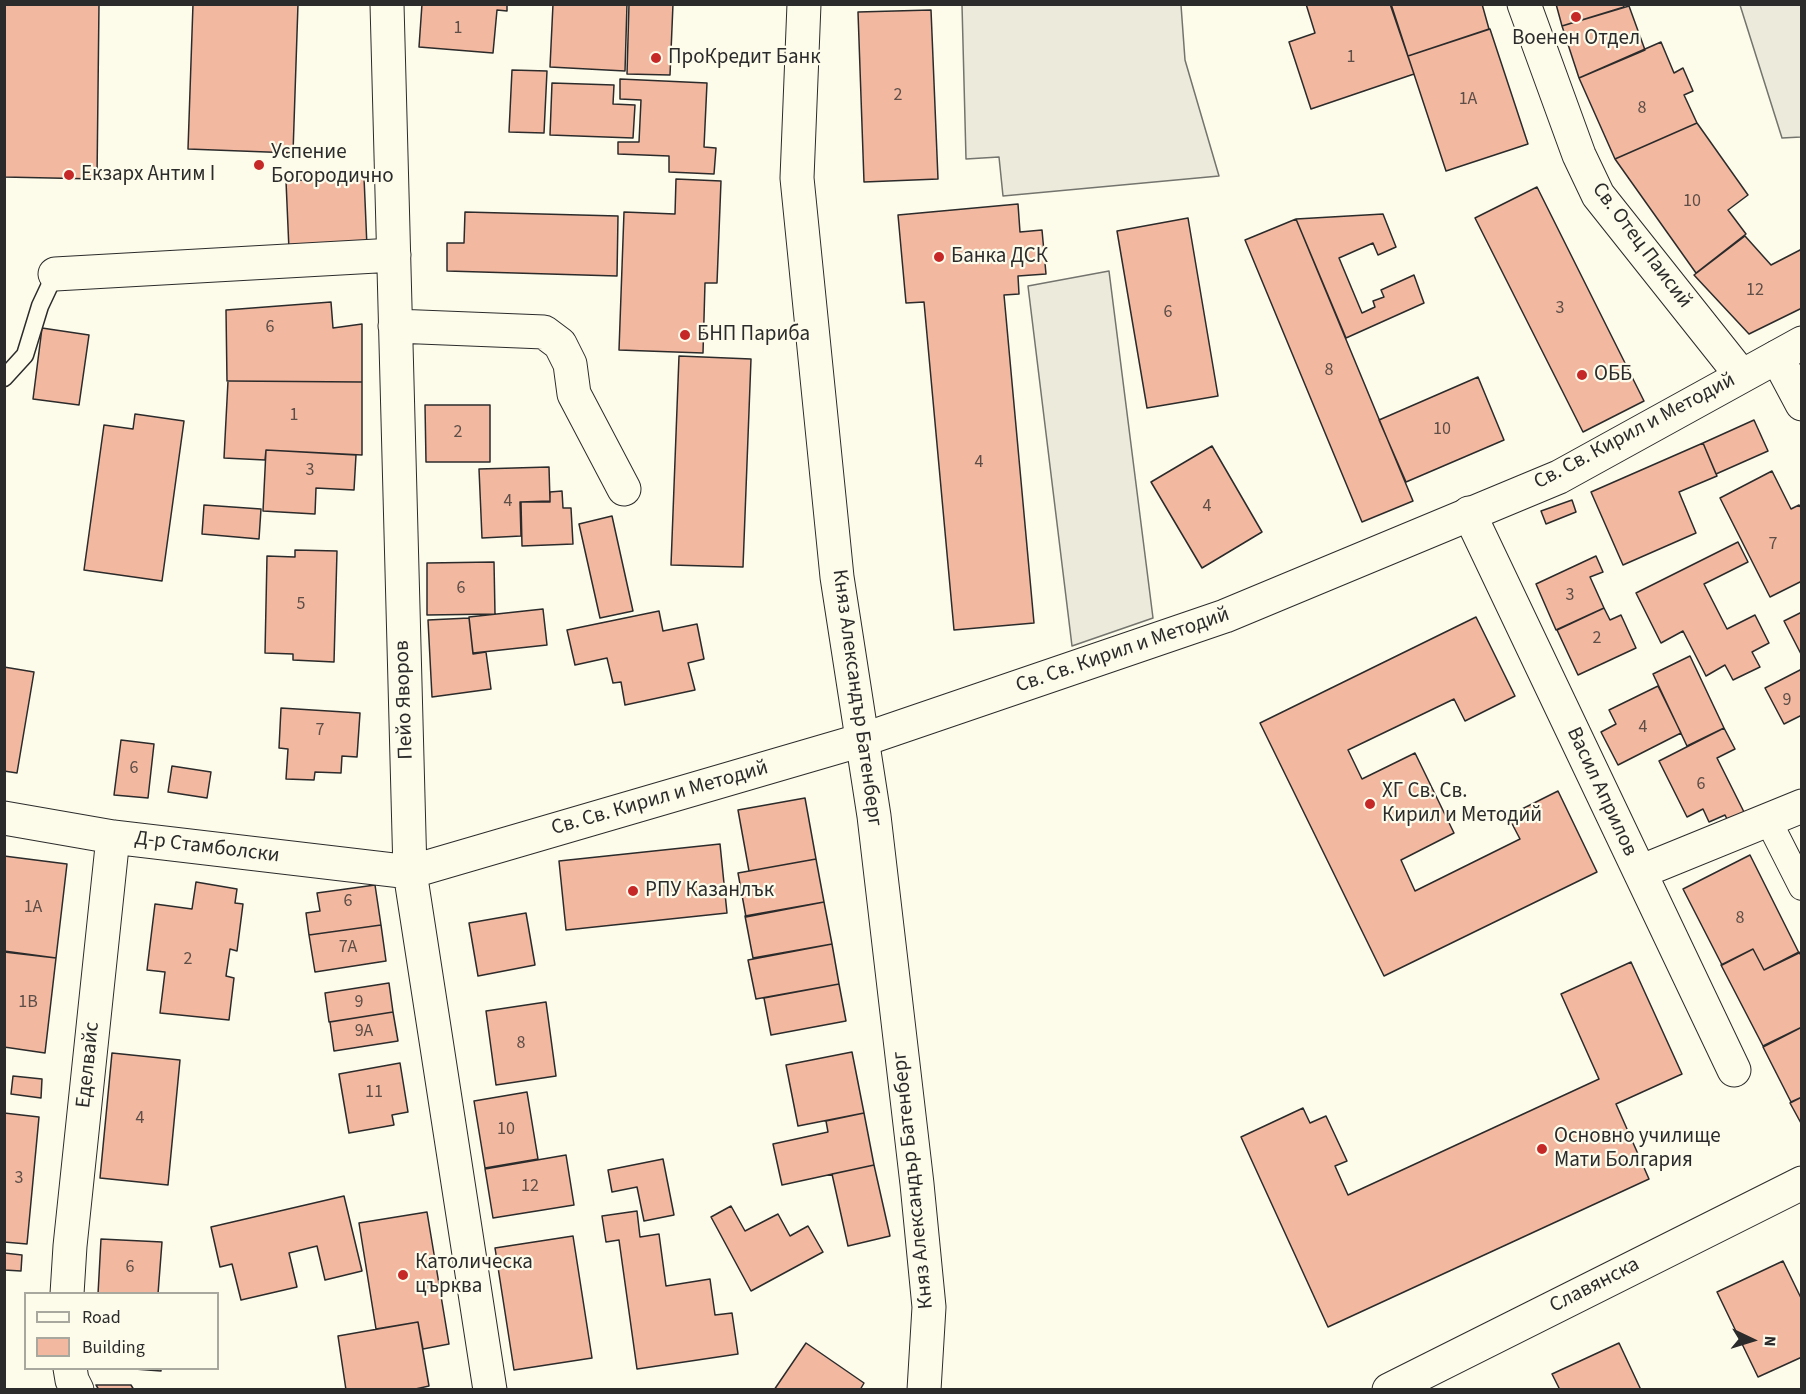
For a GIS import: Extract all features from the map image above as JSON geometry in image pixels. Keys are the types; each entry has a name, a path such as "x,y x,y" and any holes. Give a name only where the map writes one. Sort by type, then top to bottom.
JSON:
{"street":[{"name":"Пейо Яворов","path":"387,4 410,872 490,1389"},
{"name":"Княз Александър Батенберг","path":"804,4 798,178 837,577 877,840 928,1296 924,1389"},
{"name":"Св. Отец Паисий","path":"1524,4 1579,155 1598,195 1741,375"},
{"path":"55,274 394,255"},
{"path":"395,326 544,332 560,344 570,364 574,394 624,489"},
{"path":"1789,350 1802,404"},
{"name":"Св. Св. Кирил и Методий","path":"410,872 862,740 1225,616 1559,477 1789,350"},
{"name":"Васил Априлов","path":"1469,513 1734,1070"},
{"path":"1640,872 1802,806"},
{"name":"Д-р Стамболски","path":"4,818 113,837 410,872"},
{"path":"1768,820 1802,887"},
{"name":"Еделвайс","path":"67,1292 113,837"},
{"name":"Славянска","path":"1389,1389 1798,1195"},
{"path":"70,1370 77,1389"}],"lane":[{"path":"4,378 25,355 40,306 55,274"}],"shaded area":[{"path":"962,5 1181,5 1185,60 1219,176 1003,196 999,157 966,159"},
{"path":"1740,5 1801,5 1801,137 1782,138"},
{"path":"1109,271 1153,618 1072,646 1028,286"}],"building":[{"path":"4,4 99,4 97,179 4,177"},
{"path":"193,4 298,4 293,153 188,149"},
{"path":"422,4 507,4 507,11 497,10 493,53 419,47"},
{"path":"553,4 627,4 625,71 550,67"},
{"path":"629,4 673,4 670,75 627,74"},
{"path":"1306,4 1390,4 1414,74 1311,109 1289,42 1315,33"},
{"path":"1391,4 1482,4 1489,29 1408,56"},
{"name":"Военен Отдел","path":"1556,4 1623,4 1624,7 1562,26"},
{"path":"1629,6 1645,50 1579,78 1562,26"},
{"path":"931,10 938,179 864,182 858,12"},
{"path":"1490,29 1528,144 1446,171 1408,56"},
{"path":"1661,42 1674,73 1683,68 1693,91 1684,95 1697,123 1615,159 1579,78"},
{"path":"512,70 547,71 544,133 509,132"},
{"path":"620,79 707,83 704,147 716,148 714,174 669,172 669,156 618,154 618,142 639,142 641,100 620,99"},
{"path":"552,83 614,85 613,104 635,105 633,138 550,135"},
{"path":"1697,123 1748,195 1728,210 1746,234 1696,273 1615,159"},
{"path":"364,177 367,247 289,250 286,181"},
{"path":"676,179 721,181 717,283 705,283 703,353 619,350 624,212 675,214"},
{"path":"1537,187 1644,401 1583,432 1475,218"},
{"path":"1018,204 1020,232 1042,230 1046,274 1018,276 1019,294 1004,295 1034,623 954,630 924,302 906,303 898,215"},
{"path":"465,212 618,216 617,276 447,271 447,243 464,243"},
{"path":"1383,214 1396,247 1378,255 1373,243 1339,258 1362,313 1375,307 1373,301 1384,297 1381,290 1414,275 1424,303 1346,338 1296,219"},
{"path":"1188,218 1218,396 1147,408 1117,231"},
{"path":"1296,219 1413,501 1362,522 1245,240"},
{"path":"1745,236 1771,265 1802,249 1802,308 1749,334 1694,275"},
{"path":"331,302 333,328 362,324 362,382 227,381 226,310"},
{"path":"42,328 89,335 79,405 33,399"},
{"path":"679,356 751,359 743,567 671,565"},
{"path":"1478,377 1504,440 1406,482 1379,420"},
{"path":"228,381 362,382 362,455 266,450 265,460 224,458"},
{"path":"425,405 490,405 490,462 426,462"},
{"path":"135,414 184,421 162,581 84,570 104,425 133,429"},
{"path":"1754,420 1768,451 1716,474 1703,443"},
{"path":"1703,443 1717,476 1679,492 1696,533 1623,565 1591,492"},
{"path":"1212,446 1262,532 1202,568 1151,482"},
{"path":"266,450 356,455 354,490 316,488 315,514 263,511"},
{"path":"549,467 550,501 520,502 521,536 482,538 479,469"},
{"path":"1772,471 1791,509 1799,505 1802,509 1802,581 1770,597 1720,498"},
{"path":"562,491 563,508 571,508 573,544 522,546 521,502 550,502 550,492"},
{"path":"1572,500 1576,512 1546,524 1541,511"},
{"path":"204,505 261,509 259,539 202,534"},
{"path":"612,516 633,611 600,618 579,524"},
{"path":"1738,542 1748,562 1704,584 1727,629 1755,615 1769,643 1752,652 1760,667 1733,680 1725,665 1706,676 1683,631 1661,643 1636,593"},
{"path":"295,550 337,551 334,662 293,660 293,654 265,653 267,556 295,557"},
{"path":"1596,556 1603,572 1590,577 1604,608 1556,630 1536,584"},
{"path":"494,562 495,614 427,615 427,563"},
{"path":"1604,608 1610,620 1621,615 1636,648 1578,675 1557,630"},
{"path":"543,609 547,645 473,653 469,617"},
{"path":"659,611 663,631 697,624 704,659 688,663 695,690 625,705 621,682 613,683 607,658 575,665 567,630"},
{"path":"1802,612 1802,656 1784,621"},
{"name":"ХГ Св. Св. Кирил и Методий","path":"1476,617 1515,696 1465,721 1454,699 1348,750 1362,779 1415,753 1454,833 1401,860 1415,891 1520,839 1508,816 1558,791 1597,872 1384,976 1260,723"},
{"path":"469,618 473,654 486,652 491,689 432,697 428,620"},
{"path":"1690,656 1724,728 1687,746 1653,674"},
{"path":"4,667 34,672 17,773 4,771"},
{"path":"1802,669 1802,715 1784,724 1765,688"},
{"path":"1658,686 1681,733 1618,765 1601,732 1616,724 1609,710"},
{"path":"281,708 360,713 357,757 342,756 341,773 315,772 314,780 286,779 288,749 279,748"},
{"path":"1724,728 1735,749 1717,758 1748,820 1732,829 1725,815 1709,822 1703,809 1687,817 1659,761"},
{"path":"121,740 154,744 148,798 114,795"},
{"path":"172,766 211,772 207,798 168,792"},
{"path":"805,798 816,859 749,871 738,810"},
{"path":"720,844 727,913 566,930 559,861"},
{"path":"1750,855 1799,953 1764,970 1753,949 1722,965 1683,889"},
{"path":"4,856 67,864 56,958 4,951"},
{"path":"816,859 824,902 746,917 738,873"},
{"path":"196,882 237,889 235,903 243,904 237,951 230,949 226,976 234,978 229,1020 160,1013 165,972 147,970 155,904 192,909"},
{"path":"375,885 381,925 309,935 306,913 320,911 317,893"},
{"path":"824,902 832,944 753,958 745,916"},
{"path":"526,913 535,965 478,976 469,923"},
{"path":"381,925 386,961 315,972 309,935"},
{"path":"832,944 839,984 756,999 748,960"},
{"path":"1753,949 1764,970 1799,952 1802,957 1802,1027 1763,1046 1721,965"},
{"path":"4,952 56,958 45,1053 4,1047"},
{"name":"Основно училище Мати Болгария","path":"1631,962 1682,1074 1616,1104 1649,1179 1328,1327 1241,1137 1303,1108 1310,1123 1326,1116 1347,1161 1335,1166 1348,1195 1599,1079 1561,994"},
{"path":"389,983 393,1012 329,1022 325,993"},
{"path":"839,984 846,1021 771,1035 764,998"},
{"path":"546,1002 556,1076 496,1085 486,1011"},
{"path":"393,1012 398,1041 334,1051 330,1022"},
{"path":"1802,1027 1802,1097 1791,1102 1763,1047"},
{"path":"852,1052 864,1113 798,1126 786,1065"},
{"path":"112,1053 180,1060 168,1185 100,1178"},
{"path":"400,1063 408,1112 392,1115 394,1125 349,1133 339,1074"},
{"path":"13,1076 42,1079 41,1098 11,1094"},
{"path":"527,1092 538,1159 485,1168 474,1101"},
{"path":"1802,1097 1802,1125 1790,1103"},
{"path":"4,1113 39,1117 27,1244 4,1242"},
{"path":"864,1113 874,1165 782,1185 773,1144 828,1132 826,1121"},
{"path":"566,1155 574,1205 493,1218 485,1169"},
{"path":"663,1159 674,1215 644,1221 637,1187 612,1192 608,1170"},
{"path":"874,1165 890,1236 848,1246 832,1174"},
{"path":"344,1196 362,1271 325,1280 317,1246 289,1253 297,1287 241,1300 232,1264 220,1267 211,1227"},
{"path":"731,1206 745,1231 778,1214 790,1236 808,1226 823,1252 751,1291 711,1217"},
{"path":"637,1211 640,1237 659,1234 666,1286 710,1279 715,1315 732,1313 738,1354 637,1369 619,1240 606,1242 602,1216"},
{"path":"427,1212 449,1344 423,1349 418,1322 376,1329 359,1223"},
{"path":"573,1236 592,1358 514,1370 495,1248"},
{"path":"101,1239 162,1242 158,1292 98,1292"},
{"path":"4,1253 22,1255 21,1271 4,1270"},
{"path":"1783,1261 1802,1300 1802,1357 1758,1377 1717,1292"},
{"path":"418,1322 429,1386 411,1390 346,1390 338,1336"},
{"path":"806,1343 864,1383 860,1390 774,1390"},
{"path":"1619,1343 1641,1390 1560,1390 1552,1374"},
{"path":"96,1385 131,1385 134,1390 99,1390"}],"place":[{"name":"Военен Отдел","path":"1576,17"},
{"name":"ПроКредит Банк","path":"656,58"},
{"name":"Успение Богородично","path":"259,165"},
{"name":"Екзарх Антим I","path":"69,175"},
{"name":"Банка ДСК","path":"939,257"},
{"name":"БНП Париба","path":"685,335"},
{"name":"ОББ","path":"1582,375"},
{"name":"ХГ Св. Св. Кирил и Методий","path":"1370,804"},
{"name":"РПУ Казанлък","path":"633,891"},
{"name":"Основно училище Мати Болгария","path":"1542,1149"},
{"name":"Католическа църква","path":"403,1275"}]}
